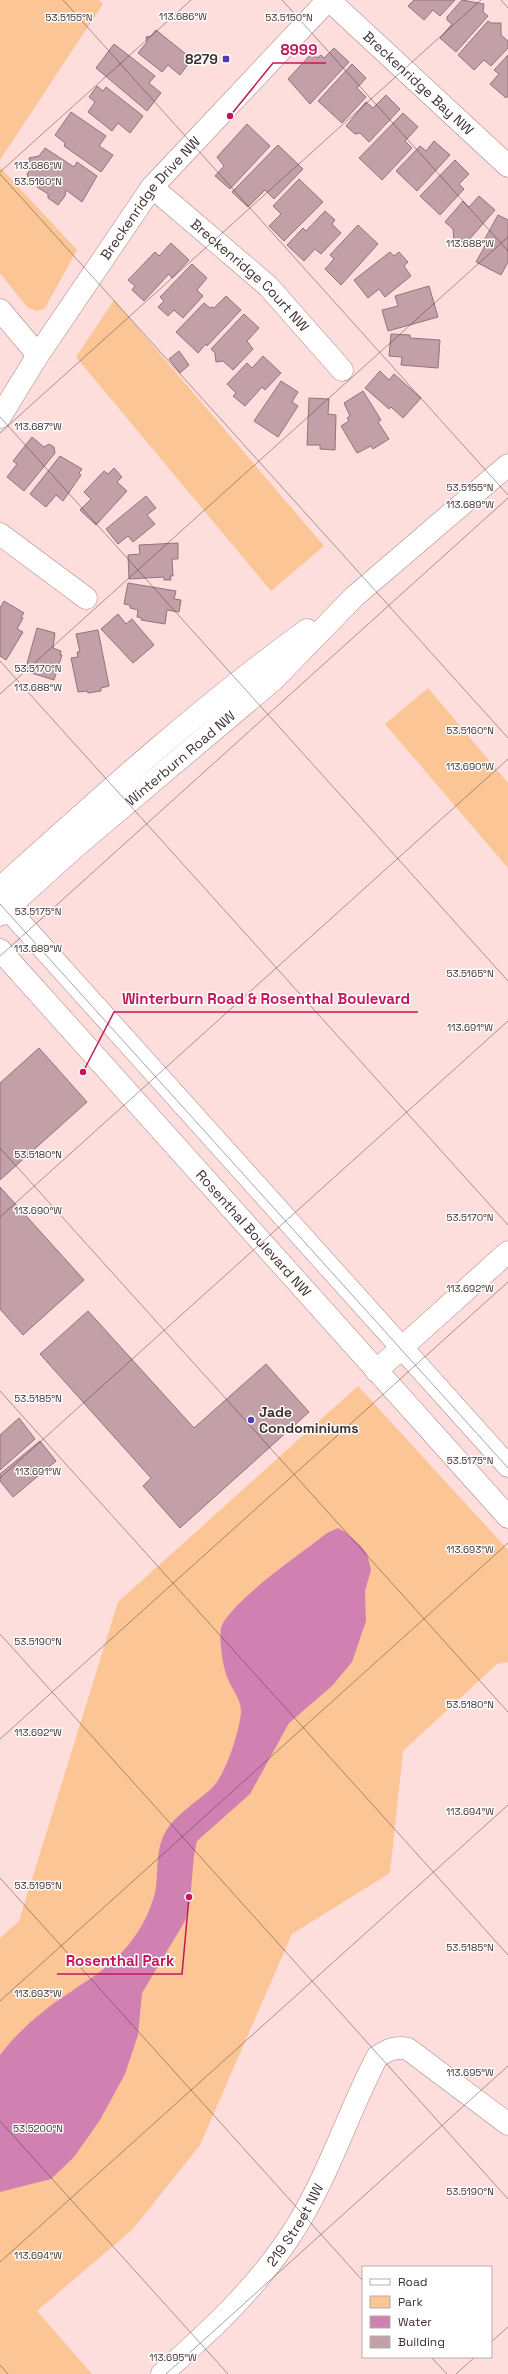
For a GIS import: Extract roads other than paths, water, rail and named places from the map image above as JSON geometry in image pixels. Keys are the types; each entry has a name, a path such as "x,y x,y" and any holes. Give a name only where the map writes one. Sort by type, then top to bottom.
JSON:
{"street":[{"name":"Breckenridge Bay NW","path":"329,0 508,166"},
{"name":"Breckenridge Drive NW","path":"0,417 38,355 152,187 329,0"},
{"name":"Breckenridge Court NW","path":"152,187 268,286 342,370"},
{"path":"0,310 38,355"},
{"name":"Winterburn Road NW","path":"3,908 272,680 356,596 508,465"},
{"path":"0,534 86,598"},
{"name":"Winterburn Road NW","path":"0,888 61,832 260,664 356,596"},
{"path":"3,908 508,1466"},
{"name":"Rosenthal Boulevard NW","path":"0,950 508,1517"},
{"path":"376,1371 508,1252"},
{"name":"219 Street NW","path":"162,2374 224,2318 278,2255 297,2226 322,2178 377,2057 389,2049 400,2047 408,2049 508,2124"}],"water":[{"path":"338,1528 361,1546 367,1554 371,1570 365,1591 366,1621 352,1662 332,1686 289,1723 250,1794 197,1841 194,1855 190,1902 185,1921 142,1993 138,2035 125,2074 100,2120 74,2157 51,2179 0,2192 0,2055 15,2037 42,2012 114,1960 128,1945 138,1931 148,1913 155,1893 158,1856 163,1837 167,1829 178,1816 212,1788 217,1782 227,1763 238,1731 241,1708 224,1667 221,1651 221,1628 223,1623 232,1611 257,1587 327,1533"}],"place":[{"name":"8279","path":"226,59"},
{"name":"8999","path":"230,116"},
{"name":"Winterburn Road & Rosenthal Boulevard","path":"83,1072"},
{"name":"Jade Condominiums","path":"251,1420"},
{"name":"Rosenthal Park","path":"189,1897"}]}
